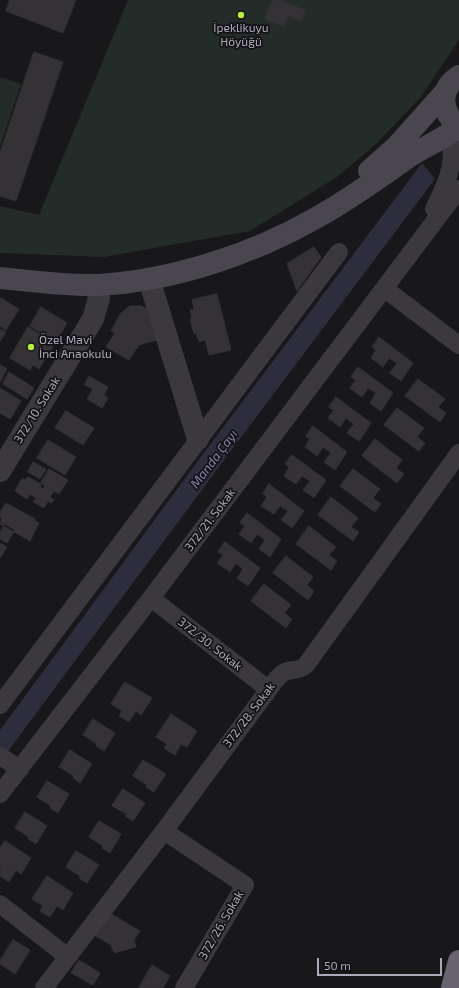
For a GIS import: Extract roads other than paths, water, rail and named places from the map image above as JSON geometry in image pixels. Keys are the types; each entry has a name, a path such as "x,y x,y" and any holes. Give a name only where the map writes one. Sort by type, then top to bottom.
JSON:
{"highway":[{"path":"452,988 459,961"}],"main road":[{"path":"0,278 96,285 149,279 234,256 267,242 316,218 368,186 455,127 446,112 444,102 455,80"},
{"path":"316,218 345,189 364,175 397,146 455,80"}],"street":[{"name":"372/21. Sokak","path":"418,244 445,187 452,153 455,127"},
{"name":"372/21. Sokak","path":"0,794 9,762 151,598 459,190"},
{"path":"0,705 339,252"},
{"path":"149,279 198,439"},
{"name":"372/10. Sokak","path":"0,471 93,319 100,298 96,285"},
{"path":"385,289 459,345"},
{"name":"372/28. Sokak","path":"44,988 164,831 268,689 281,674 288,671 302,669 306,665 459,453"},
{"name":"372/30. Sokak","path":"151,598 268,689"},
{"name":"372/26. Sokak","path":"164,831 245,885 184,988"},
{"path":"0,904 68,957"}],"water":[{"name":"Manda Çayı","path":"422,163 435,179 0,762 0,730 203,454"}],"place":[{"name":"İpeklikuyu Höyüğü","path":"241,15"},
{"name":"Özel Mavi İnci Anaokulu","path":"31,347"}]}
